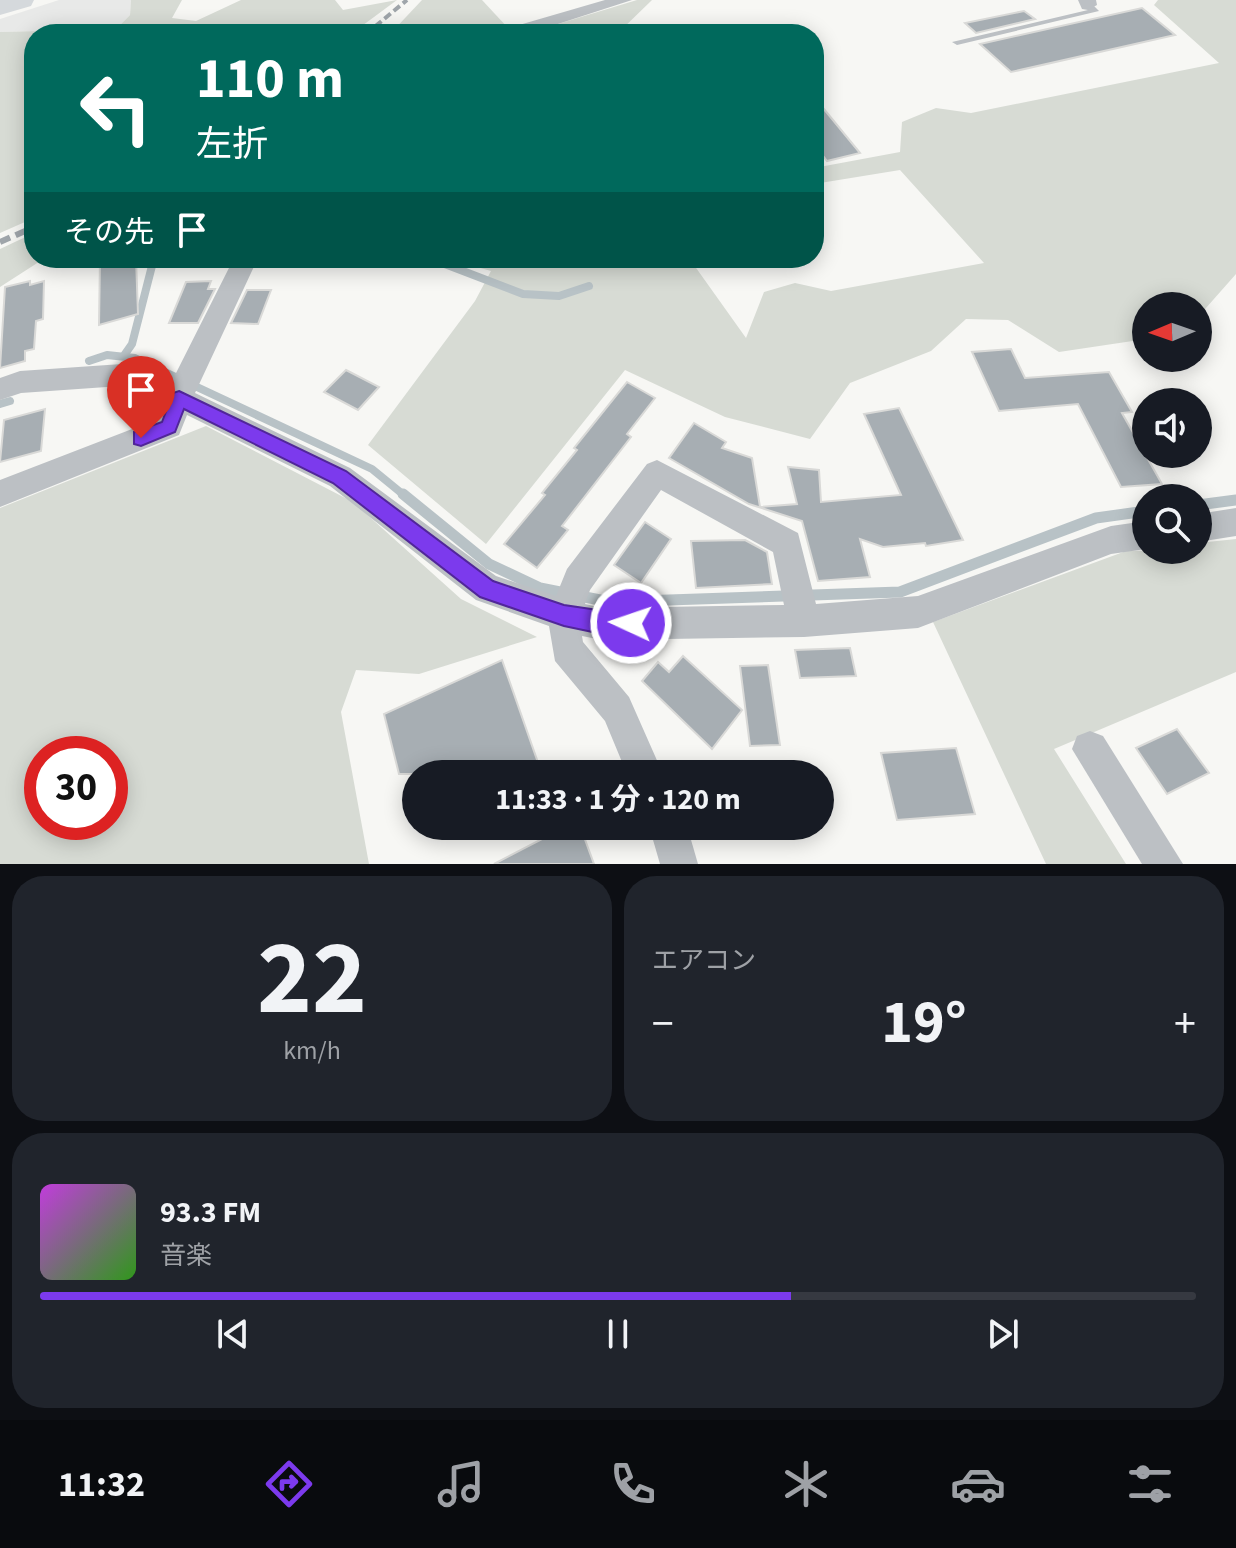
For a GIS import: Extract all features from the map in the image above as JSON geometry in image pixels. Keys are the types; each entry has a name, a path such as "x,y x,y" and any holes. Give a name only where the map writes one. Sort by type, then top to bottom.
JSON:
{"highway":[{"path":"0,7 21,0"}],"street":[{"path":"542,24 623,0"},
{"path":"0,494 169,427 184,384 241,268"},
{"path":"0,389 20,382 122,375 184,384 340,477 487,589 564,615 602,624 804,621 918,612 1111,540 1132,537"},
{"path":"639,760 617,709 567,649 564,615 578,580 657,473 787,543 804,621"},
{"path":"1212,526 1236,522"},
{"path":"1090,749 1164,864"},
{"path":"674,840 679,864"}],"lane":[{"path":"957,42 1095,11 1088,3"}],"shaded area":[{"path":"59,0 131,0 130,15 121,24 24,24 24,31 0,32 0,19"},
{"path":"131,0 182,0 172,18 196,21 241,0 335,0 343,10 397,0 365,24 121,24 130,15"},
{"path":"422,0 482,0 504,24 399,24"},
{"path":"637,0 652,0 627,24 558,24"},
{"path":"1158,0 1236,0 1236,274 1212,301 1212,292 1132,292 1132,341 1059,352 1008,320 966,319 931,351 850,383 810,439 725,417 625,370 486,544 368,445 475,301 491,271 481,268 696,268 746,338 764,292 795,283 831,291 984,263 900,170 824,182 824,166 900,152 902,122 936,108 971,113 1219,63 1154,5"},
{"path":"24,31 24,222 0,233 0,32"},
{"path":"24,238 24,268 29,268 0,287 0,249"},
{"path":"206,426 353,502 461,599 537,637 419,674 356,670 341,712 369,864 0,864 0,508"},
{"path":"1236,539 1236,672 1054,749 1126,864 1046,864 933,622 1126,551 1132,551 1132,564 1212,564 1212,542"}],"building":[{"path":"1142,8 1175,35 1011,72 980,44"},
{"path":"1024,11 1035,19 976,33 965,23"},
{"path":"824,109 860,153 827,161 824,157"},
{"path":"100,268 136,268 138,314 99,325"},
{"path":"30,281 30,285 44,281 43,319 36,321 34,349 25,351 25,361 0,368 5,287"},
{"path":"211,281 208,289 215,289 198,323 169,323 186,282"},
{"path":"247,290 271,290 258,324 231,323"},
{"path":"1011,349 1025,378 1109,372 1132,412 1122,413 1132,431 1132,468 1153,468 1162,484 1121,487 1078,404 999,411 972,352"},
{"path":"346,370 379,387 358,410 324,392"},
{"path":"627,382 655,398 627,434 631,437 562,526 568,530 537,568 504,544 545,495 542,493 577,450 574,448"},
{"path":"899,408 963,540 926,546 925,543 883,547 860,539 870,577 818,581 802,521 749,504 669,458 694,423 726,442 722,448 752,458 760,507 797,504 788,467 819,470 821,502 901,495 864,414"},
{"path":"45,409 41,451 0,462 4,420"},
{"path":"645,522 671,539 641,583 614,565"},
{"path":"745,540 767,552 772,584 696,588 691,541"},
{"path":"850,648 856,676 800,678 795,650"},
{"path":"683,656 742,710 712,749 642,681 658,662 669,672"},
{"path":"502,660 537,760 402,760 402,774 399,774 384,714"},
{"path":"768,665 780,745 750,746 740,666"},
{"path":"1177,729 1209,773 1167,794 1136,748"},
{"path":"956,748 975,814 897,820 881,753"},
{"path":"540,840 585,840 594,864 494,864"}],"waterway":[{"path":"125,354 132,344 151,268"},
{"path":"455,268 523,294 559,296 589,286"},
{"path":"89,361 107,355 135,358 372,469 405,496"},
{"path":"0,404 10,401"},
{"path":"403,494 489,564 540,588 610,602 900,592 1096,518 1132,513"},
{"path":"1212,503 1236,500"}],"railway":[{"path":"378,24 407,0"},
{"path":"0,242 24,231"}],"route":[{"path":"141,438 169,427 179,398 340,477 487,589 564,615 602,624 631,623"}]}
